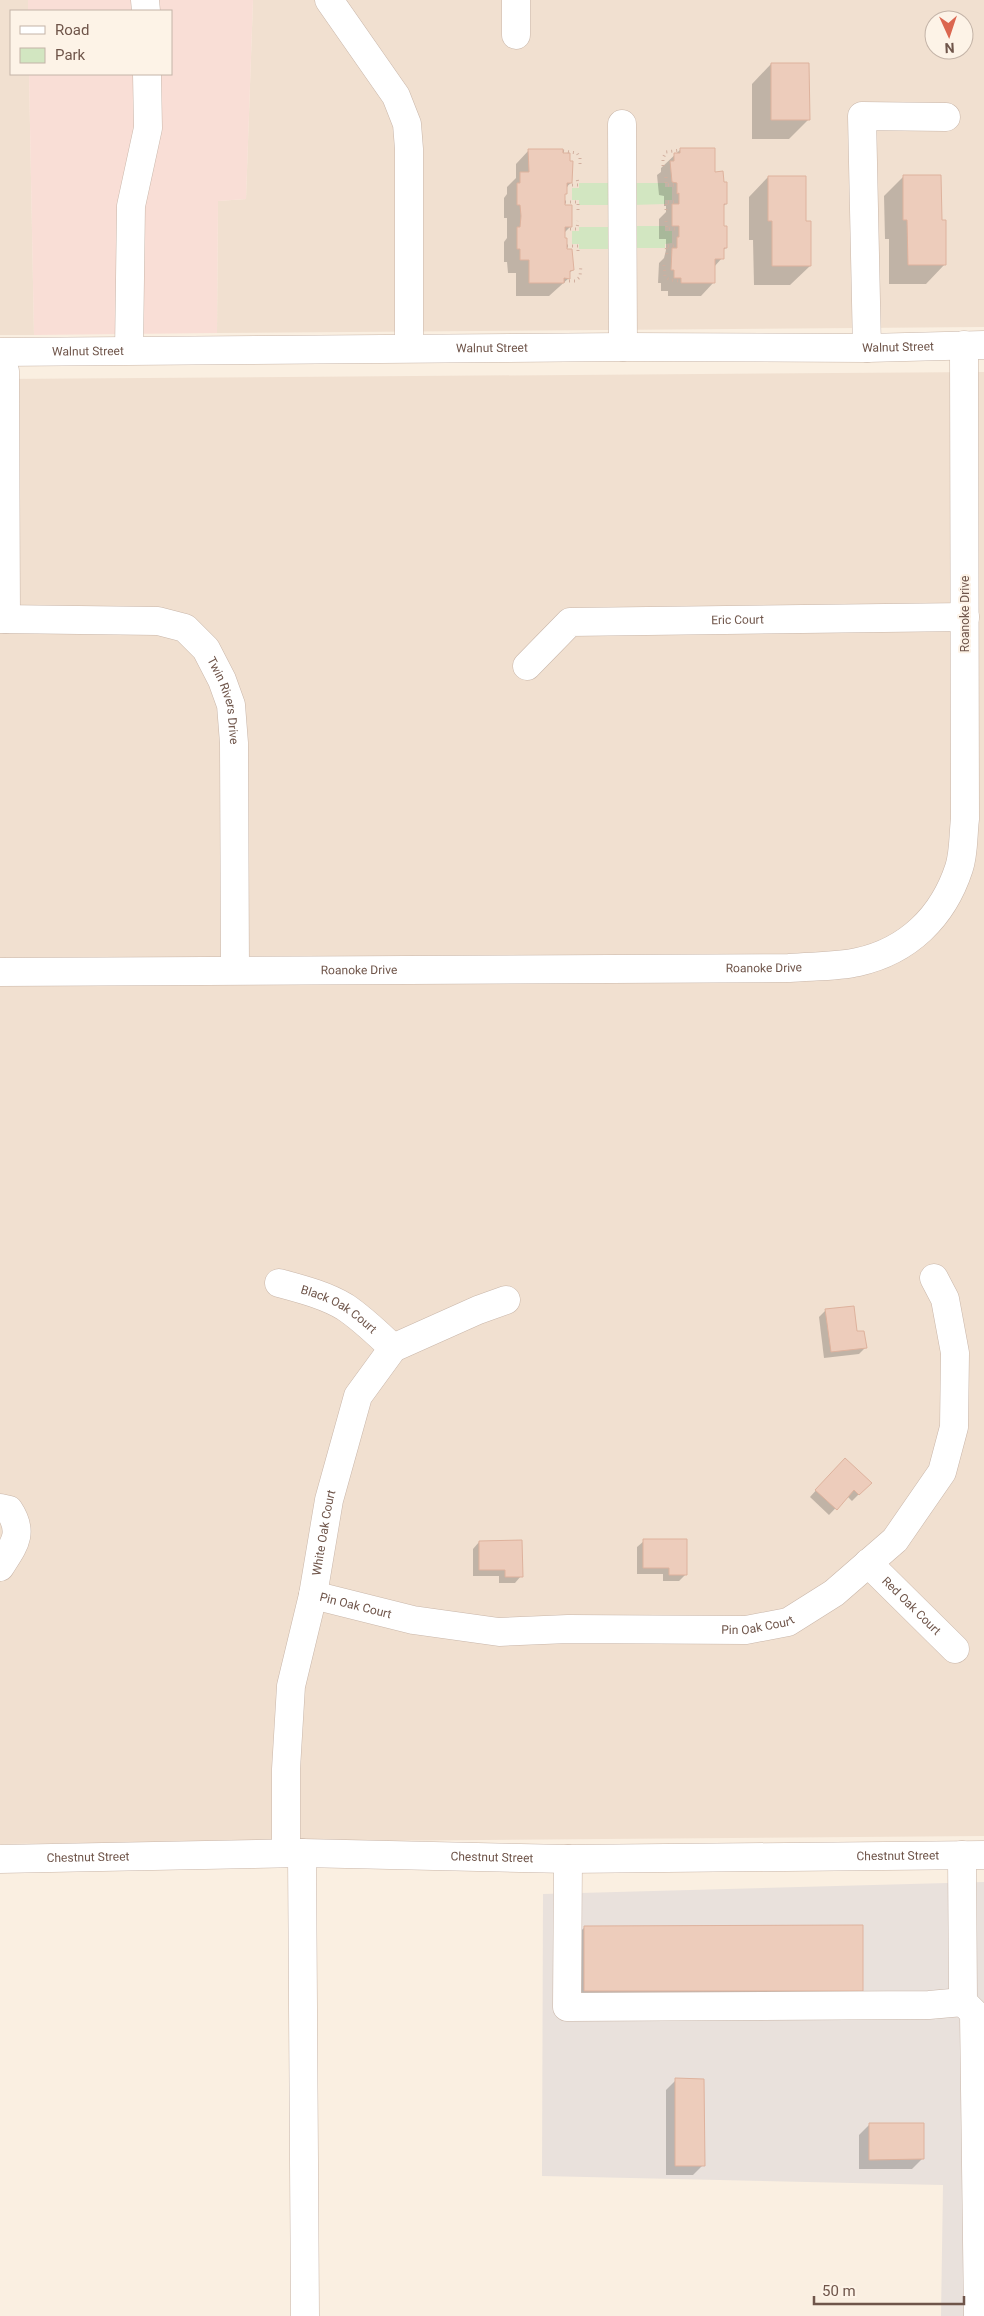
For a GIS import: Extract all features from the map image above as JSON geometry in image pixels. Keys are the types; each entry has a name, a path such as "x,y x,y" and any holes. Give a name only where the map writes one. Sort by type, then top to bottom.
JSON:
{"street":[{"path":"330,0 396,96 407,124 410,149 409,348"},
{"path":"516,0 516,35"},
{"path":"129,350 131,206 148,128 147,75"},
{"path":"867,348 862,116 946,116"},
{"path":"622,124 623,347"},
{"name":"Walnut Street","path":"0,352 623,347 867,348 974,345"},
{"name":"Roanoke Drive","path":"0,972 789,968 857,963 906,943 922,931 948,895 959,866 965,819 965,617 974,345"},
{"path":"0,360 5,371 3,619"},
{"name":"Eric Court","path":"527,666 570,622 965,617"},
{"name":"Twin Rivers Drive","path":"3,619 158,621 185,628 206,649 222,680 230,705 234,743 236,970"},
{"name":"Pin Oak Court","path":"314,1595 413,1620 500,1632 568,1629 746,1630 788,1622 834,1593 894,1540 942,1472 954,1427 955,1353 945,1299 934,1278"},
{"name":"Black Oak Court","path":"279,1283 318,1295 343,1306 360,1318 393,1348"},
{"name":"White Oak Court","path":"305,2316 294,1853 286,1769 291,1686 314,1595 330,1500 358,1396 393,1348 478,1310 506,1300"},
{"path":"0,1508 9,1510 16,1521 17,1537 0,1567"},
{"name":"Red Oak Court","path":"868,1563 955,1649"},
{"name":"Chestnut Street","path":"0,1859 294,1853 568,1859 973,1855"},
{"path":"973,1855 963,2002 974,2014 978,2316"},
{"path":"568,1859 567,2007 929,2005 963,2002"}],"path":[{"path":"663,166 663,158 666,152 680,150"},
{"path":"563,151 577,152 580,158 580,167"},
{"path":"666,177 666,185 677,185"},
{"path":"567,185 578,186 577,178"},
{"path":"565,202 578,202 578,210"},
{"path":"666,210 666,202 679,202"},
{"path":"565,229 578,229 578,221"},
{"path":"666,221 666,229 679,229"},
{"path":"567,246 578,246 578,254"},
{"path":"667,254 666,246 677,246"},
{"path":"564,281 575,281 580,277 581,265"},
{"path":"664,265 665,277 670,280 681,280"}],"shaded area":[{"path":"0,0 28,0 28,10 10,10 10,75 29,75 34,335 0,335"},
{"path":"28,0 253,0 246,199 218,201 217,333 34,335 29,75 172,75 172,10 28,10"},
{"path":"253,0 984,0 984,327 217,333 218,201 246,199"},
{"path":"984,372 984,1836 0,1844 0,379"},
{"path":"984,1882 984,2316 941,2316 943,2185 542,2176 543,1894"}],"green space":[{"path":"579,183 610,183 611,205 579,205 579,200 572,200 572,188 579,188"},
{"path":"633,183 665,183 665,187 672,187 672,200 665,200 665,204 633,205"},
{"path":"633,226 665,226 665,231 672,231 672,243 665,244 665,248 634,248"},
{"path":"579,227 611,227 611,249 579,249 579,244 572,244 572,231 579,231"}],"building":[{"path":"771,63 809,63 810,120 771,120"},
{"path":"680,148 715,148 715,172 723,171 724,182 727,182 724,226 727,226 727,248 724,248 724,259 715,259 715,283 681,283 681,278 674,278 674,270 671,270 672,248 677,248 677,237 679,237 679,226 672,226 672,204 679,204 679,193 677,194 677,183 672,182 670,161 674,161 674,153 680,153"},
{"path":"528,149 563,149 563,153 570,153 570,161 573,161 572,183 567,183 567,194 565,194 565,205 572,205 572,227 565,227 565,238 567,238 567,249 572,249 574,270 570,271 570,279 564,278 564,283 529,283 529,260 520,260 520,249 517,249 517,227 520,227 521,216 520,205 517,205 517,183 520,183 520,172 529,172"},
{"path":"903,175 941,175 942,220 946,220 946,265 908,265 907,220 903,220"},
{"path":"768,176 806,176 806,221 811,221 811,266 772,266 772,221 768,221"},
{"path":"854,1306 857,1331 864,1331 867,1348 831,1352 825,1309"},
{"path":"845,1458 872,1483 859,1495 854,1490 837,1510 815,1490"},
{"path":"643,1539 687,1539 687,1575 669,1575 669,1568 643,1568"},
{"path":"522,1540 523,1577 505,1577 505,1570 479,1570 479,1541"},
{"path":"863,1925 863,1991 584,1991 584,1926"},
{"path":"675,2078 704,2079 705,2166 675,2166"},
{"path":"869,2123 924,2123 924,2159 869,2160"}]}
